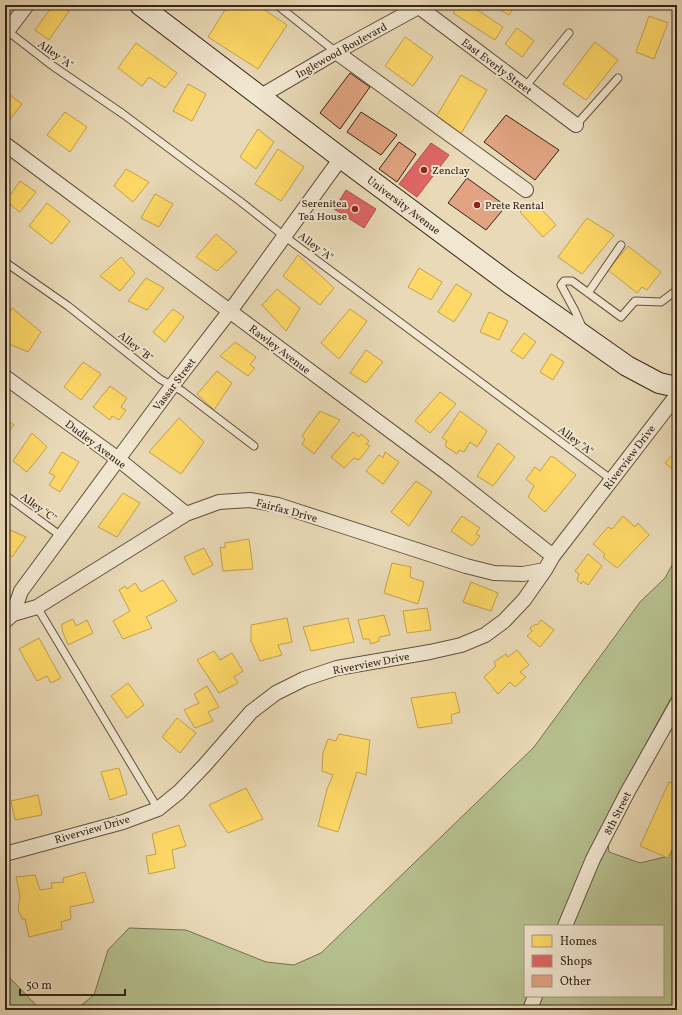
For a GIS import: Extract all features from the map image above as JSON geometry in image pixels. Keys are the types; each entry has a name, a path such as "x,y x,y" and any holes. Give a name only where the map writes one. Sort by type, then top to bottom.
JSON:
{"street":[{"path":"6,32 27,5"},
{"name":"University Avenue","path":"140,5 341,158 509,283 627,366 668,385"},
{"name":"Inglewood Boulevard","path":"261,96 336,52 421,6"},
{"name":"East Everly Street","path":"421,6 576,126"},
{"path":"336,52 526,190"},
{"name":"Rawley Avenue","path":"5,144 447,473 553,556"},
{"name":"Vassar Street","path":"8,614 21,591 61,536 172,386 230,311 341,158"},
{"name":"Dudley Avenue","path":"5,377 118,459 186,514"},
{"name":"Riverview Drive","path":"5,854 123,822 158,809 179,792 204,766 251,712 276,693 304,680 337,668 430,652 461,645 485,634 504,621 524,600 553,556 677,395"},
{"name":"Fairfax Drive","path":"8,614 37,607 186,514 219,502 250,500 278,505 466,566 494,573 523,574 545,570"},
{"name":"8th Street","path":"565,925 593,860 627,793 677,704"},
{"path":"530,1010 535,997"}],"lane":[{"path":"277,5 336,52"},
{"name":"Alley \"A\"","path":"6,32 123,114 612,480"},
{"path":"525,87 569,33"},
{"path":"576,126 618,78"},
{"path":"588,293 621,245"},
{"name":"Alley \"B\"","path":"5,262 68,306 139,364 160,379 182,391 254,446"},
{"path":"588,339 561,285 564,281 572,281 621,317 635,301 661,302 677,290"},
{"name":"Alley \"C\"","path":"5,495 61,536"},
{"path":"37,607 158,809"}],"green space":[{"path":"677,556 677,687 618,795 605,822 609,852 640,863 669,856 677,844 677,1010 75,1010 94,995 108,950 129,928 186,930 266,962 294,965 321,953 534,747 640,602 665,578"},
{"path":"5,973 41,1010 5,1010"}],"building: Homes":[{"path":"53,5 60,5 69,11 49,40 35,30"},
{"path":"228,5 266,5 263,9 287,25 258,69 208,37"},
{"path":"459,5 470,5 503,27 495,40 453,13"},
{"path":"515,5 509,15 493,6"},
{"path":"649,16 668,23 654,59 636,52"},
{"path":"517,28 534,41 522,57 505,44"},
{"path":"405,37 433,57 413,86 385,66"},
{"path":"595,42 618,60 586,100 563,84"},
{"path":"136,43 177,73 165,88 149,77 142,86 118,68"},
{"path":"461,75 487,90 459,137 433,122"},
{"path":"188,84 206,94 192,121 173,111"},
{"path":"5,91 22,104 9,120 5,117"},
{"path":"65,112 87,127 70,152 47,135"},
{"path":"258,129 274,142 256,169 240,157"},
{"path":"278,149 304,167 281,201 255,184"},
{"path":"126,169 149,182 133,202 114,186"},
{"path":"20,181 36,192 20,212 6,201"},
{"path":"155,194 173,204 159,227 141,218"},
{"path":"533,200 556,225 543,237 520,212"},
{"path":"47,203 70,221 52,244 29,226"},
{"path":"587,218 614,235 582,274 558,257"},
{"path":"216,234 237,252 217,271 196,257"},
{"path":"628,246 661,272 647,290 642,287 637,293 608,270"},
{"path":"298,255 334,288 320,305 283,276"},
{"path":"121,257 135,273 120,291 100,276"},
{"path":"419,268 442,282 431,300 408,287"},
{"path":"146,278 164,288 147,310 128,301"},
{"path":"456,284 472,294 454,322 438,312"},
{"path":"277,289 300,308 286,331 262,305"},
{"path":"12,308 41,332 28,352 5,342 5,318"},
{"path":"173,309 184,317 165,342 153,332"},
{"path":"350,309 367,321 339,359 321,343"},
{"path":"489,312 508,321 499,340 480,332"},
{"path":"524,333 536,342 523,359 511,351"},
{"path":"235,342 256,357 250,365 255,368 248,376 220,356"},
{"path":"366,350 383,362 366,383 350,373"},
{"path":"551,354 564,362 553,380 540,372"},
{"path":"83,362 101,374 81,400 64,387"},
{"path":"217,371 232,383 214,410 197,394"},
{"path":"110,386 127,398 121,407 126,410 119,420 112,416 110,420 93,407"},
{"path":"440,392 456,404 430,433 415,421"},
{"path":"320,411 340,420 314,454 302,444 305,439 302,436"},
{"path":"460,411 487,431 477,447 470,442 464,452 459,450 457,454 445,446 447,441 442,438"},
{"path":"179,418 204,442 181,474 149,452"},
{"path":"5,419 14,425 5,436"},
{"path":"353,432 359,437 361,434 369,441 366,444 370,446 359,460 354,458 344,468 331,457"},
{"path":"32,433 47,447 27,472 13,461"},
{"path":"498,443 515,457 493,486 477,476"},
{"path":"677,450 677,472 665,463"},
{"path":"62,452 79,462 60,492 49,485 55,476 49,473"},
{"path":"385,452 399,462 383,484 366,471 379,455 383,458"},
{"path":"551,456 576,475 545,512 528,497 534,486 526,479 535,467 540,471"},
{"path":"416,481 432,492 409,526 391,512"},
{"path":"123,493 140,503 117,537 98,527"},
{"path":"462,516 480,528 476,534 480,536 472,546 451,531"},
{"path":"623,516 635,527 638,523 649,535 617,568 603,557 605,554 593,544 608,527 612,529"},
{"path":"10,530 26,537 12,557 8,555 5,559 5,535"},
{"path":"249,539 253,569 223,571 220,547 225,548 225,543"},
{"path":"204,548 213,565 193,575 184,557"},
{"path":"588,554 602,566 588,585 583,581 581,584 577,580 579,574 575,571"},
{"path":"392,563 411,567 410,577 424,582 418,604 384,593"},
{"path":"163,580 177,601 146,617 152,628 123,639 113,621 130,611 119,590 125,586 127,589 135,583 141,592"},
{"path":"471,582 498,593 491,611 463,602"},
{"path":"427,608 431,630 407,633 403,611"},
{"path":"384,615 390,635 379,637 379,641 371,644 369,639 363,639 358,620"},
{"path":"287,618 292,642 278,645 282,655 260,661 251,641 251,625"},
{"path":"348,618 354,642 311,651 303,627"},
{"path":"73,619 76,626 87,620 93,633 68,645 62,630 62,624"},
{"path":"541,620 554,630 540,647 527,636 532,631 530,628 536,624 537,625"},
{"path":"39,638 61,678 51,683 47,676 37,681 19,649"},
{"path":"517,650 529,665 520,672 526,677 515,687 510,682 498,694 484,677 496,666 494,662 506,654 508,657"},
{"path":"214,651 220,660 232,653 243,671 234,677 238,683 219,693 197,660"},
{"path":"128,683 144,705 127,718 111,696"},
{"path":"207,686 219,707 208,712 213,721 195,728 184,710 199,703 194,694"},
{"path":"455,692 460,712 451,715 452,723 418,728 411,698"},
{"path":"177,718 196,733 180,753 162,737"},
{"path":"339,734 370,740 366,775 357,772 338,832 318,826 327,789 333,775 322,771 323,753 328,739 336,741"},
{"path":"119,768 127,794 110,800 101,772"},
{"path":"669,782 677,785 677,839 668,858 640,846"},
{"path":"246,788 263,819 228,833 209,805"},
{"path":"38,795 42,815 15,820 11,801"},
{"path":"5,811 9,826 5,827"},
{"path":"179,825 186,846 172,850 175,868 149,874 146,856 156,854 152,834"},
{"path":"85,872 94,902 70,907 71,919 61,922 62,929 29,937 25,919 22,919 18,909 20,896 16,877 35,875 40,890 52,888 51,883 64,882 63,878"}],"building: Shops":[{"name":"Zenclay","path":"431,143 449,155 417,197 399,184"},
{"name":"Serenitea Tea House","path":"346,190 376,209 364,228 334,209"}],"building: Other":[{"path":"350,73 370,87 340,129 320,113"},
{"path":"361,112 397,135 381,155 347,132"},
{"path":"506,115 559,150 535,180 484,142"},
{"path":"399,142 416,154 397,182 379,169"},
{"name":"Prete Rental","path":"467,178 506,206 486,230 448,203"}],"place":[{"name":"Zenclay","path":"424,170"},
{"name":"Prete Rental","path":"477,205"},
{"name":"Serenitea Tea House","path":"355,209"}]}
